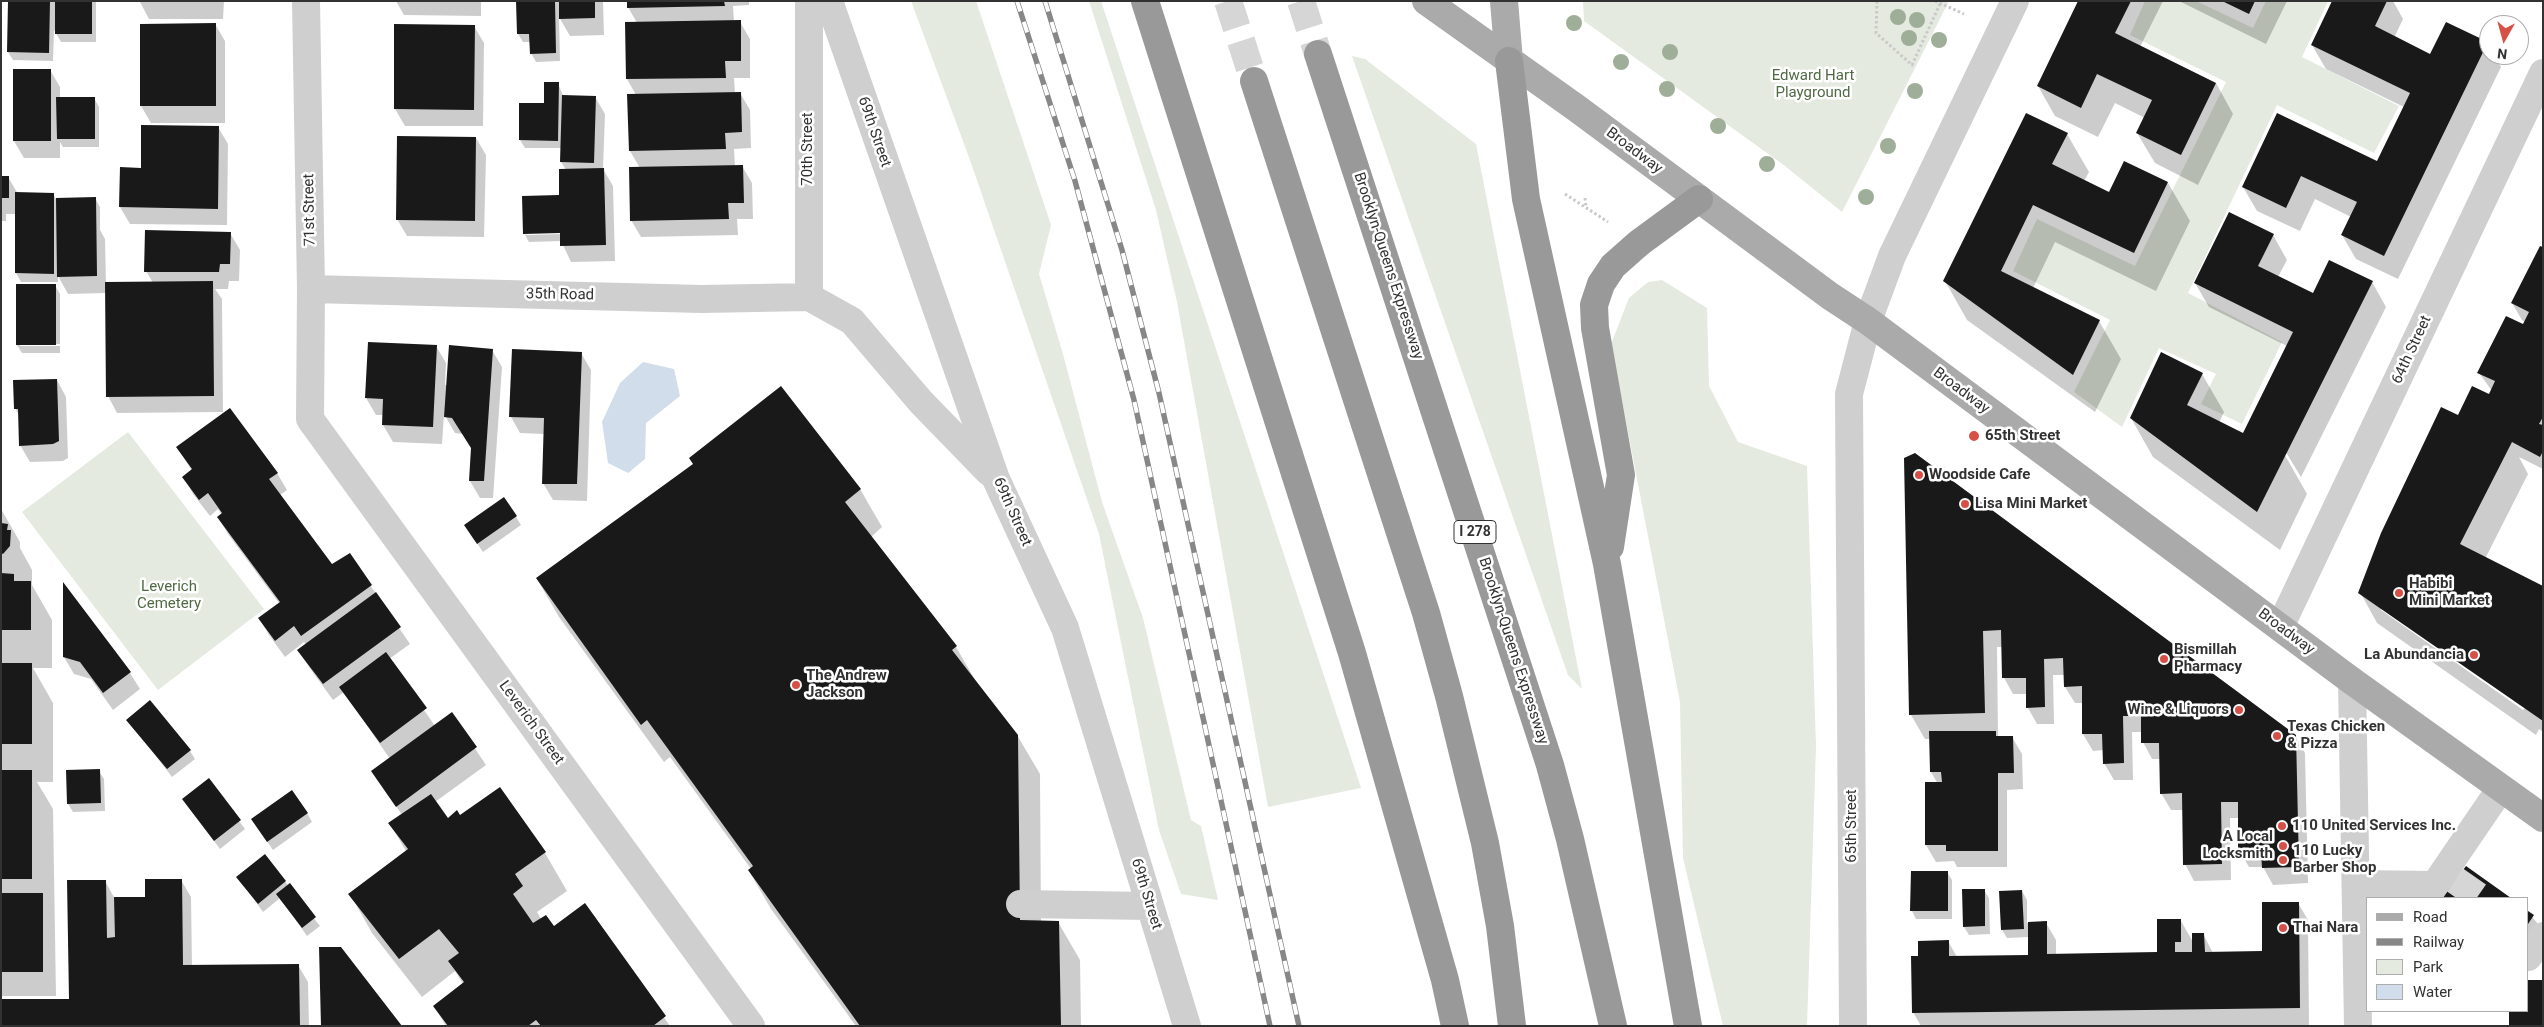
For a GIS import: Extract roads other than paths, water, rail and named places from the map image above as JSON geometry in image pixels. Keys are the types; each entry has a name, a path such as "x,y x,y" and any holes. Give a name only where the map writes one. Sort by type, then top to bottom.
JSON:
{"highway":[{"path":"1145,1 1318,543 1445,980 1455,1026"},
{"name":"Brooklyn-Queens Expressway","path":"1318,54 1550,765 1570,839 1612,1021"},
{"path":"1509,61 1526,199 1607,564 1688,1020"},
{"path":"1254,81 1426,613 1452,705 1485,842 1512,1026"},
{"path":"1607,564 1621,475 1595,328 1594,305 1601,284 1613,266 1639,243 1698,199"}],"main road":[{"name":"Broadway","path":"1426,1 1868,321 2352,681 2543,818"},
{"path":"1504,1 1509,61"}],"street":[{"name":"71st Street","path":"306,1 311,289 310,420"},
{"name":"70th Street","path":"809,1 809,297"},
{"name":"69th Street","path":"829,1 996,479 1065,628 1187,1026"},
{"name":"65th Street","path":"1853,1026 1849,394 1868,321 1892,256 2015,1"},
{"name":"64th Street","path":"2280,627 2543,73"},
{"name":"35th Road","path":"311,289 702,299 809,297"},
{"path":"809,297 852,321 920,402 996,479"},
{"name":"Leverich Street","path":"310,420 751,1026"},
{"path":"2352,681 2356,884 2363,984 2358,1026"},
{"path":"2356,884 2440,884 2501,788"},
{"path":"1020,904 1150,906"}],"water":[{"path":"643,362 674,369 680,396 646,423 645,459 628,473 608,463 602,422 620,383"}],"tunnel":[{"path":"1228,1 1254,81"},
{"path":"1301,1 1318,54"},
{"path":"2455,880 2480,897"}],"railway":[{"path":"1017,1 1075,181 1134,400 1270,1026"},
{"path":"1045,1 1122,250 1159,393 1299,1026"}],"place":[{"name":"65th Street","path":"1974,436"},
{"name":"Woodside Cafe","path":"1919,475"},
{"name":"Lisa Mini Market","path":"1965,504"},
{"name":"Habibi Mini Market","path":"2399,593"},
{"name":"La Abundancia","path":"2474,655"},
{"name":"Bismillah Pharmacy","path":"2164,659"},
{"name":"The Andrew Jackson","path":"796,685"},
{"name":"Wine & Liquors","path":"2239,710"},
{"name":"Texas Chicken & Pizza","path":"2277,736"},
{"name":"110 United Services Inc.","path":"2282,826"},
{"name":"A Local Locksmith","path":"2283,846"},
{"name":"110 Lucky Barber Shop","path":"2283,860"},
{"name":"Thai Nara","path":"2283,928"}],"park label":[{"name":"Edward Hart Playground","path":"1813,84"},
{"name":"Leverich Cemetery","path":"169,596"}]}
